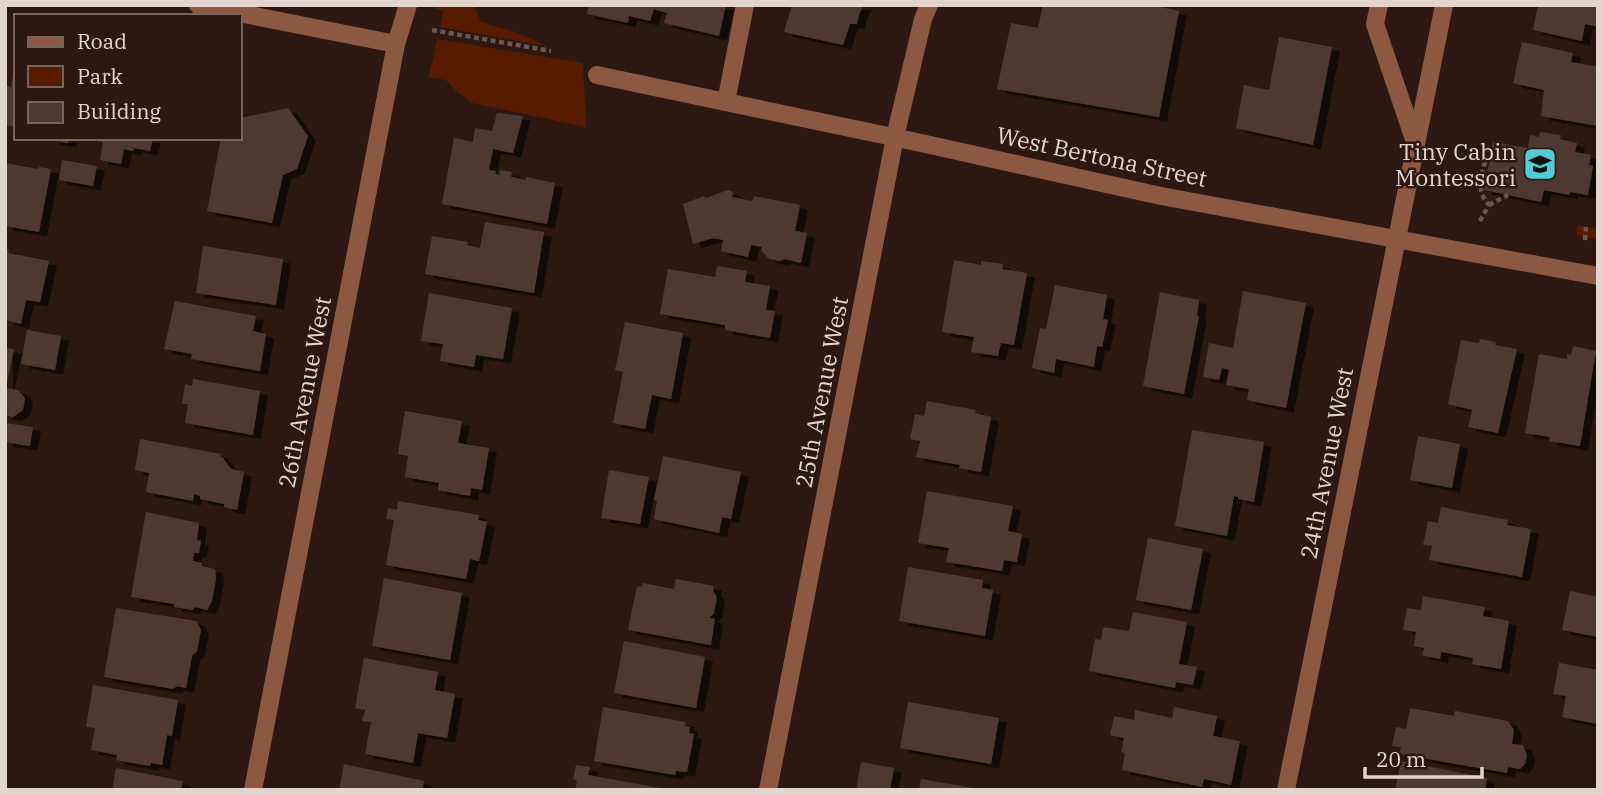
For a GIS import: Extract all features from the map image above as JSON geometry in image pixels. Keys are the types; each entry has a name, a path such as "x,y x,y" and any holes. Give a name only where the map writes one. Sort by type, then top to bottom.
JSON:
{"street":[{"path":"198,5 396,44"},
{"name":"26th Avenue West","path":"253,790 396,44 408,5"},
{"path":"726,102 745,5"},
{"name":"25th Avenue West","path":"768,790 895,137 923,19 929,5"},
{"path":"1379,5 1376,24 1416,146"},
{"name":"24th Avenue West","path":"1286,790 1444,5"},
{"name":"West Bertona Street","path":"597,75 1161,196 1598,276"}],"path":[{"path":"432,30 551,51"},
{"path":"1485,162 1479,185 1482,198 1489,205"},
{"path":"1480,221 1489,205 1508,195"},
{"path":"1585,240 1586,227"}],"green space":[{"path":"435,5 474,5 481,22 515,32 547,46 440,27 443,11 434,8"},
{"path":"437,39 583,63 586,127 472,103 446,80 429,77"},
{"path":"1577,225 1598,229 1598,240 1576,235"}],"building":[{"path":"589,5 726,5 719,36 664,23 667,13 654,9 650,21 629,16 628,23 587,14"},
{"path":"792,5 864,5 857,24 850,24 843,45 784,32"},
{"path":"1043,5 1151,5 1179,11 1159,117 997,89 1011,23 1038,28"},
{"path":"1538,5 1598,5 1598,27 1585,24 1582,41 1533,30"},
{"path":"1279,37 1332,47 1313,145 1236,128 1244,85 1269,90"},
{"path":"1522,42 1573,53 1571,62 1598,67 1598,126 1541,116 1544,90 1513,83"},
{"path":"14,71 14,127 5,125 5,86 11,87"},
{"path":"288,108 308,136 297,169 283,175 272,223 207,211 221,140 242,140 242,118"},
{"path":"497,113 523,116 513,153 493,149 489,170 496,171 495,174 499,175 500,170 512,172 511,177 555,183 547,224 442,204 454,138 473,142 475,128 492,131"},
{"path":"1540,132 1561,135 1560,139 1577,143 1575,152 1591,155 1589,165 1593,166 1588,195 1544,190 1541,202 1484,190 1493,142 1528,148 1530,135 1539,137"},
{"path":"153,140 150,151 124,149 121,164 100,160 103,142 97,141"},
{"path":"62,160 97,166 93,186 59,180"},
{"path":"5,163 51,169 39,232 5,226"},
{"path":"728,190 733,192 732,197 752,201 754,196 800,205 795,231 807,233 801,263 769,259 761,250 762,247 751,245 748,257 721,251 723,240 713,238 693,244 683,204"},
{"path":"485,222 544,232 534,293 425,274 432,236 468,242 467,245 480,248"},
{"path":"203,246 283,259 276,305 196,293"},
{"path":"5,249 9,249 8,253 49,261 40,302 26,300 21,324 5,320"},
{"path":"954,260 981,265 981,261 1003,264 1002,269 1027,273 1014,345 1001,343 998,356 971,352 974,337 942,332"},
{"path":"717,266 747,271 745,282 770,286 766,310 775,311 770,338 725,330 725,325 660,314 668,269 715,277"},
{"path":"1055,285 1107,295 1103,319 1108,320 1102,347 1097,346 1094,367 1056,359 1054,373 1032,368 1040,328 1046,329"},
{"path":"1243,291 1306,303 1286,408 1247,400 1249,389 1226,385 1229,370 1222,368 1219,380 1203,377 1209,343 1233,348"},
{"path":"1160,292 1199,300 1199,316 1184,394 1143,386"},
{"path":"429,293 512,308 503,359 476,355 474,367 440,361 443,344 421,341"},
{"path":"175,301 256,316 253,331 266,334 260,371 191,359 192,354 164,349"},
{"path":"625,322 683,333 671,399 652,395 645,429 613,423 623,372 615,370"},
{"path":"27,330 61,336 55,370 21,364"},
{"path":"1480,339 1517,349 1498,433 1468,427 1472,410 1448,404 1461,340 1479,343"},
{"path":"1573,346 1596,351 1580,446 1549,441 1550,437 1525,433 1539,354 1567,359"},
{"path":"5,348 14,349 6,388 5,387"},
{"path":"193,379 260,391 253,435 185,423 188,404 182,404 185,384 192,386"},
{"path":"5,388 18,390 25,398 23,410 13,417 5,415"},
{"path":"927,401 976,410 975,413 991,417 981,472 916,457 920,441 910,439 915,414 924,416"},
{"path":"405,411 462,421 458,443 489,448 482,490 471,488 470,496 438,490 439,483 405,477 408,456 398,454"},
{"path":"5,423 33,427 30,446 5,442"},
{"path":"1192,430 1264,442 1254,502 1234,496 1227,536 1175,526"},
{"path":"1418,436 1460,444 1452,488 1410,480"},
{"path":"140,439 221,454 220,457 231,469 244,472 237,510 200,499 200,496 194,494 193,501 146,492 149,473 135,470"},
{"path":"663,456 741,472 731,519 722,517 719,533 654,519 657,501 654,500"},
{"path":"609,470 649,477 640,524 601,518"},
{"path":"927,491 1013,506 1008,531 1022,534 1017,562 1004,560 1002,571 946,562 949,548 918,543"},
{"path":"398,501 479,515 478,520 487,522 479,561 470,559 466,579 386,565 394,520 386,519 388,508 397,510"},
{"path":"1441,507 1508,520 1507,525 1531,529 1522,577 1429,560 1432,546 1423,545 1428,521 1438,523"},
{"path":"146,512 199,523 197,540 201,541 199,553 194,553 193,561 215,569 216,579 212,601 207,610 174,607 174,604 131,597"},
{"path":"1148,538 1203,549 1191,610 1136,600"},
{"path":"908,567 983,580 982,588 993,590 985,636 899,621"},
{"path":"384,578 462,593 450,660 372,646"},
{"path":"676,579 714,586 713,591 717,597 714,613 709,618 715,619 711,645 628,630 637,586 642,587 643,583 674,589"},
{"path":"1570,591 1598,597 1598,637 1562,630"},
{"path":"1423,596 1485,607 1483,616 1509,621 1501,669 1472,664 1473,658 1441,652 1440,659 1422,655 1424,648 1414,646 1416,632 1403,630 1407,608 1421,610"},
{"path":"116,608 196,621 201,630 197,651 192,656 186,688 177,686 173,689 104,677"},
{"path":"1133,612 1187,622 1179,664 1197,667 1193,685 1176,682 1175,688 1089,671 1095,639 1101,640 1103,627 1129,631"},
{"path":"624,641 705,657 696,708 614,693"},
{"path":"364,658 438,672 435,690 455,694 447,738 418,733 413,763 365,754 371,722 362,721 365,710 355,708"},
{"path":"1559,663 1598,670 1597,724 1562,717 1566,696 1553,694"},
{"path":"93,685 178,700 172,736 167,735 162,765 151,763 150,766 116,760 117,755 91,750 95,728 86,727"},
{"path":"908,702 999,718 991,764 900,748"},
{"path":"603,707 686,722 685,726 690,727 689,733 694,734 687,772 676,771 675,775 594,761"},
{"path":"1174,707 1217,716 1213,736 1240,741 1231,785 1204,779 1202,787 1122,770 1125,753 1121,752 1124,738 1110,735 1114,716 1134,720 1135,710 1172,718"},
{"path":"1410,708 1454,716 1455,711 1508,721 1514,730 1512,744 1523,745 1527,755 1525,764 1520,769 1508,767 1507,773 1399,754 1401,747 1392,746 1396,727 1406,729"},
{"path":"1401,761 1487,778 1485,790 1395,790"},
{"path":"861,762 894,768 890,790 856,790"},
{"path":"344,764 424,781 423,788 428,790 339,790"},
{"path":"576,765 590,767 588,775 660,790 575,790 577,780 573,779"},
{"path":"116,768 183,781 181,790 112,790"},
{"path":"921,779 973,788 973,790 919,790"}],"place":[{"name":"Tiny Cabin Montessori","path":"1540,164"}]}
